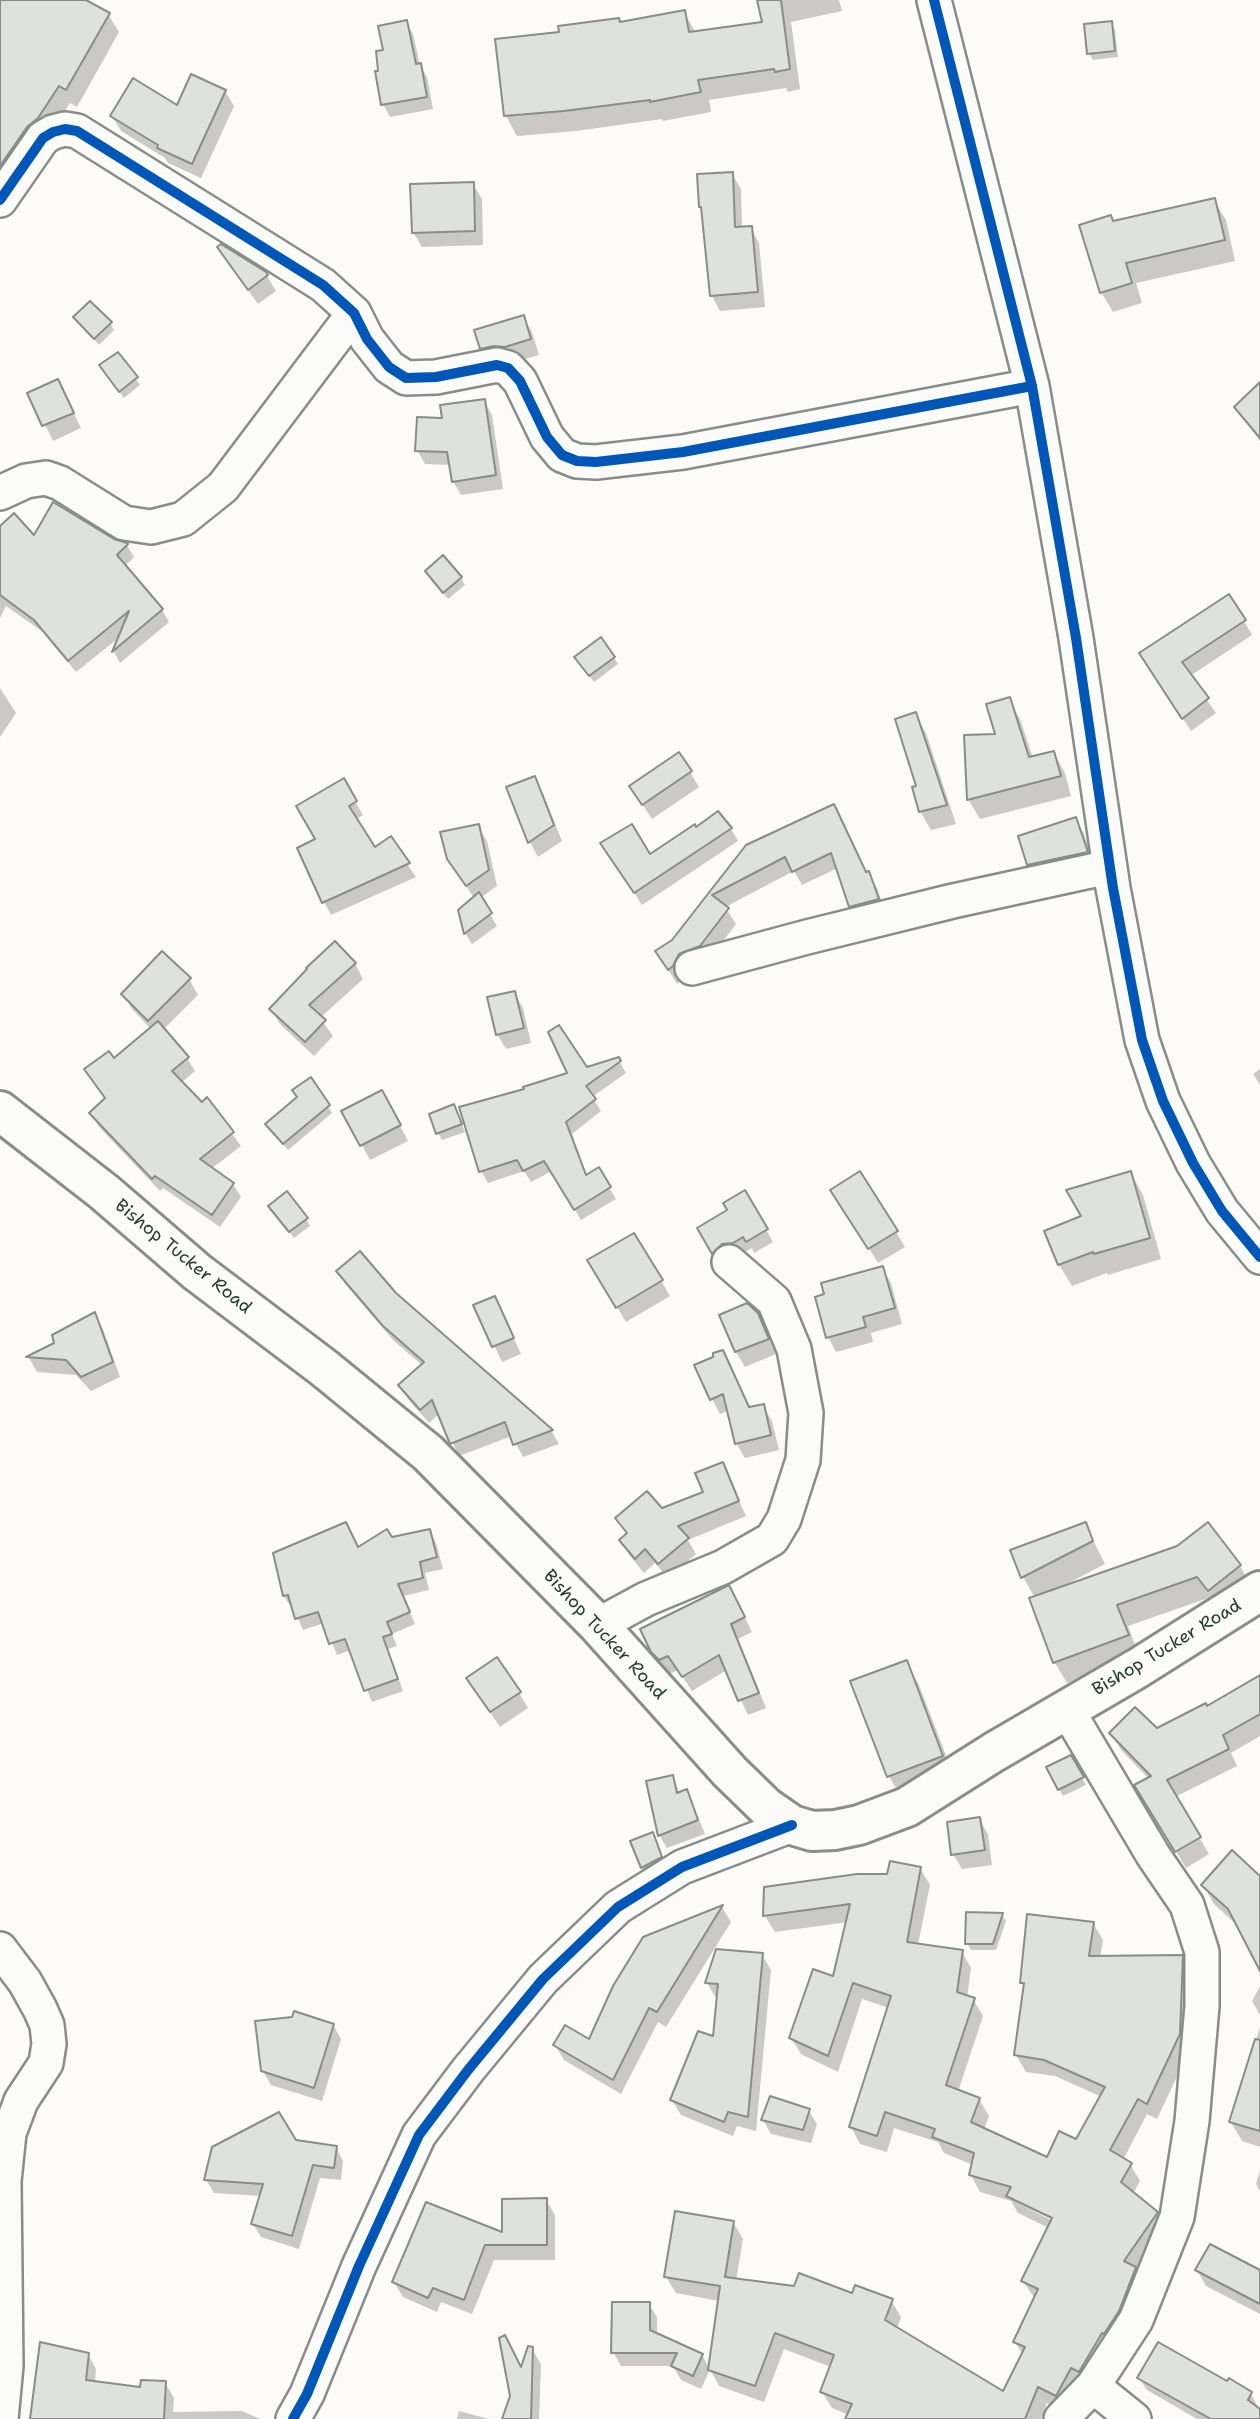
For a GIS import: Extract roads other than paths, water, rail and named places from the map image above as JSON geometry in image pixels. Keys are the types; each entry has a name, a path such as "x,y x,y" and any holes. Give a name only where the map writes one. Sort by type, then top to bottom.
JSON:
{"main road":[{"name":"Bishop Tucker Road","path":"0,1111 104,1192 197,1272 324,1368 428,1453 598,1625 730,1772 766,1807 792,1825 812,1831 835,1830 859,1825 907,1807 1260,1591"}],"street":[{"path":"934,0 1032,386 1076,638 1110,867 1142,1040 1163,1101 1193,1163 1222,1211 1260,1257"},
{"path":"0,200 43,138 65,129 77,131 323,285 354,313 367,339 389,367 405,378 436,377 497,365 509,368 520,381 547,437 562,455 577,461 596,462 683,452 1032,386"},
{"path":"0,493 26,481 46,478 60,483 124,523 151,527 183,519 223,487 354,313"},
{"path":"692,968 953,901 1110,867"},
{"path":"598,1625 646,1598 733,1562 772,1539 785,1519 803,1460 806,1413 794,1349 774,1301 729,1262"},
{"path":"1060,2419 1093,2386 1136,2320 1177,2217 1192,2121 1202,2006 1202,1952 1187,1905 1153,1855 1066,1708"},
{"path":"293,2419 307,2394 359,2266 419,2134 543,1979 618,1907 682,1867 792,1825"},
{"path":"0,1949 25,1982 40,2009 47,2025 49,2044 46,2063 21,2101 9,2133 4,2181 6,2366 1,2419"},
{"path":"1093,2386 1134,2419"}]}
